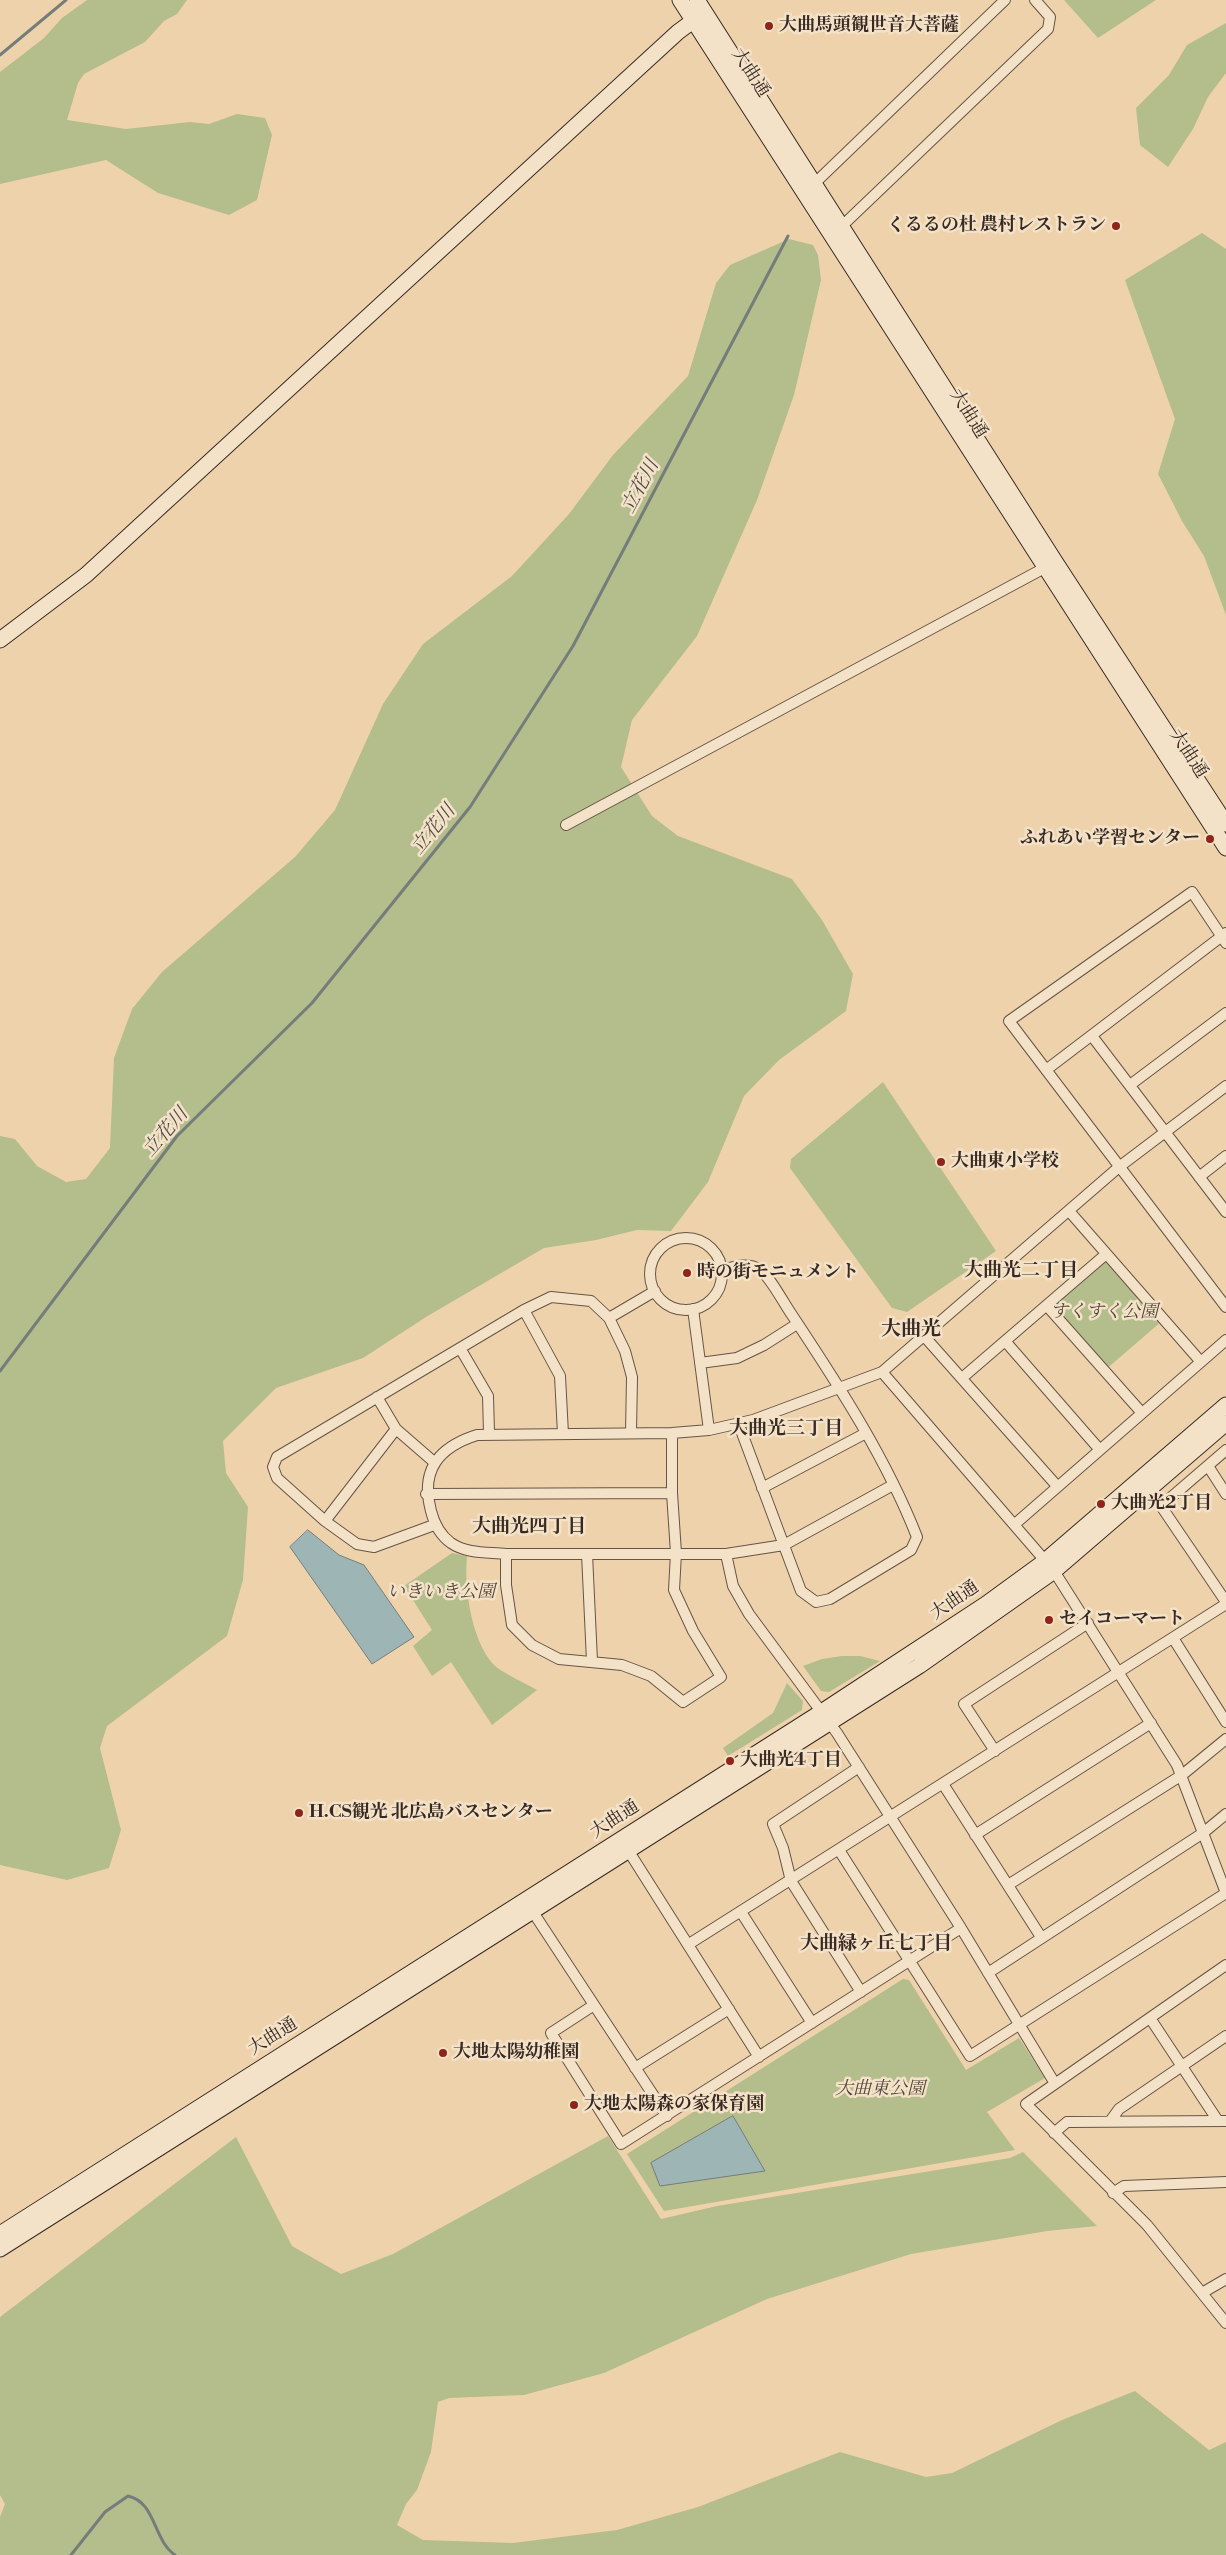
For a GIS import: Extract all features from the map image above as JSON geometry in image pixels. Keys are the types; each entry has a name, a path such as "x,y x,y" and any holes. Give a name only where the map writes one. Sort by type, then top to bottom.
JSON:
{"street":[{"name":"大曲通","path":"680,0 698,11 815,183 1050,566 1226,824"},
{"path":"815,183 1005,0"},
{"path":"842,226 1048,29 1050,16 1035,0"},
{"name":"大曲通","path":"698,11 1050,566 1226,848"},
{"path":"0,640 86,575 698,11"},
{"path":"566,825 1050,566"},
{"path":"1046,1070 1225,937 1192,892 1009,1021 1119,1167 1226,1307"},
{"path":"1130,1085 1226,1013"},
{"path":"1092,1036 1226,1212"},
{"path":"893,1485 784,1545 726,1554 676,1552 506,1554 470,1551 450,1542 434,1526 426,1494 434,1462 458,1441 489,1433 672,1434 709,1430 739,1425 841,1389 882,1372 1119,1167 1226,1086"},
{"path":"1199,1177 1226,1156"},
{"path":"1068,1211 1201,1362"},
{"path":"680,1238 692,1238 708,1245 719,1258 722,1270 720,1285 712,1299 692,1309 671,1306 655,1291 651,1275 654,1258 665,1245 680,1238"},
{"path":"962,1378 1105,1255"},
{"path":"722,1270 747,1265 760,1270 841,1389 893,1485 917,1537 911,1550 830,1599 816,1602 801,1591 739,1425"},
{"path":"609,1318 655,1291"},
{"path":"434,1526 374,1547 357,1544 325,1521 277,1478 273,1467 277,1457 524,1310 551,1298 590,1301 609,1318 625,1351 632,1377 631,1433"},
{"path":"1047,1306 1142,1413"},
{"path":"692,1309 709,1430"},
{"path":"524,1310 560,1376 563,1434"},
{"path":"700,1363 737,1358 764,1345 797,1324"},
{"path":"924,1336 1057,1486"},
{"path":"1015,1524 1226,1340"},
{"path":"1006,1341 1100,1450"},
{"path":"460,1348 488,1396 489,1433"},
{"path":"839,1850 970,2056 1226,1893 1182,1775 1088,1623 1050,1566 882,1372"},
{"path":"377,1397 396,1429 434,1462"},
{"name":"大曲通","path":"1050,1566 1226,1405"},
{"name":"大曲通","path":"0,2234 528,1905 826,1716 986,1604 1050,1566 1148,1491 1226,1423"},
{"path":"325,1521 396,1429"},
{"path":"762,1488 866,1433"},
{"path":"506,1554 506,1585 512,1624 532,1645 560,1659 622,1665 651,1676 683,1702 721,1677 694,1631 674,1590 676,1552 672,1493 672,1434"},
{"path":"1162,1506 1226,1450"},
{"path":"1208,1466 1226,1494"},
{"path":"689,1944 1226,1603 1162,1506 1148,1491"},
{"path":"426,1494 672,1493"},
{"path":"587,1554 592,1661"},
{"path":"726,1554 733,1586 749,1614 826,1716 961,1928 1054,2082"},
{"path":"995,1751 964,1704 1088,1623"},
{"path":"1173,1638 1226,1722"},
{"path":"975,1835 1151,1723"},
{"path":"1008,1885 1182,1775 1226,1739"},
{"path":"859,1767 772,1824 783,1848 791,1881 861,1992"},
{"path":"943,1784 1041,1937"},
{"path":"988,1973 1203,1833 1226,1814"},
{"path":"625,1844 759,2057"},
{"name":"大曲通","path":"0,2249 528,1905"},
{"path":"528,1905 667,2116"},
{"path":"741,1912 812,2023"},
{"path":"594,2004 551,2033 621,2144 911,1962 961,1928"},
{"path":"1226,1965 1054,2082 1026,2104 1147,2225 1226,2323"},
{"path":"635,2068 729,2009"},
{"path":"1150,2018 1222,2121"},
{"path":"1111,2120 1119,2109 1226,2036"},
{"path":"1054,2133 1067,2122 1111,2120 1222,2121"},
{"path":"1113,2193 1124,2186 1226,2182"},
{"path":"1202,2293 1226,2279"}],"green space":[{"path":"87,0 187,0 177,14 164,21 145,42 84,74 78,83 67,120 126,129 190,122 209,124 237,114 265,118 272,135 257,200 229,215 158,193 106,160 0,184 0,72 44,38 62,18"},
{"path":"1064,0 1156,0 1098,38"},
{"path":"1226,23 1226,73 1208,97 1193,129 1168,167 1140,145 1136,108 1169,75 1187,45"},
{"path":"1202,233 1226,249 1226,615 1204,556 1182,521 1158,474 1175,419 1125,280"},
{"path":"789,239 813,245 818,255 821,280 794,395 757,500 697,636 632,720 621,767 652,816 678,836 792,879 822,920 853,974 846,1011 779,1060 744,1096 708,1182 671,1231 637,1230 596,1240 544,1248 426,1317 363,1358 276,1388 223,1441 226,1473 248,1507 243,1580 227,1636 107,1726 100,1748 121,1830 109,1868 67,1880 0,1865 0,1136 15,1139 37,1166 66,1182 86,1179 110,1148 114,1058 132,1009 162,972 295,857 335,810 383,704 423,644 512,576 569,514 613,455 688,376 716,283 730,265"},
{"path":"883,1082 996,1251 907,1312 892,1308 790,1168 791,1159"},
{"name":"すくすく公園","path":"1105,1255 1162,1321 1104,1371 1047,1306"},
{"name":"いきいき公園","path":"452,1553 467,1556 468,1597 474,1627 485,1653 497,1667 537,1690 492,1725 451,1662 432,1676 413,1646 432,1630 404,1586"},
{"path":"860,1656 880,1661 829,1692 821,1691 803,1666 822,1659"},
{"path":"787,1683 803,1701 802,1710 728,1756 723,1748 773,1713"},
{"name":"大曲東公園","path":"903,1979 909,1980 966,2070 1019,2038 1045,2078 987,2112 1015,2150 664,2211 627,2154"},
{"path":"608,2136 661,2219 717,2206 1010,2158 1023,2152 1097,2226 1047,2231 911,2254 767,2299 604,2373 524,2395 449,2398 438,2402 431,2452 417,2490 406,2504 397,2525 423,2540 513,2543 617,2530 698,2507 840,2452 926,2477 952,2473 1062,2420 1135,2391 1209,2450 1226,2442 1226,2555 0,2555 0,2517 5,2504 0,2495 0,2317 236,2137 292,2246 341,2274 393,2254"}],"water":[{"path":"308,1530 339,1555 364,1565 414,1637 372,1664 290,1547"},
{"path":"733,2116 765,2171 660,2186 651,2163"}],"waterway":[{"path":"0,55 66,0"},
{"name":"立花川","path":"0,1371 177,1136 312,1003 470,807 573,646 788,236"},
{"path":"71,2555 105,2512 128,2496 144,2506 162,2540 175,2555"}],"place":[{"name":"大曲馬頭観世音大菩薩","path":"769,26"},
{"name":"くるるの杜 農村レストラン","path":"1116,226"},
{"name":"ふれあい学習センター","path":"1210,839"},
{"name":"大曲東小学校","path":"941,1162"},
{"name":"時の街モニュメント","path":"687,1273"},
{"name":"大曲光2丁目","path":"1101,1504"},
{"name":"セイコーマート","path":"1049,1620"},
{"name":"大曲光4丁目","path":"730,1761"},
{"name":"H.CS観光 北広島バスセンター","path":"299,1813"},
{"name":"大地太陽幼稚園","path":"443,2053"},
{"name":"大地太陽森の家保育園","path":"574,2105"}],"district":[{"name":"大曲光二丁目","path":"1021,1271"},
{"name":"大曲光","path":"911,1330"},
{"name":"大曲光三丁目","path":"786,1429"},
{"name":"大曲光四丁目","path":"529,1527"},
{"name":"大曲緑ヶ丘七丁目","path":"876,1944"}]}
